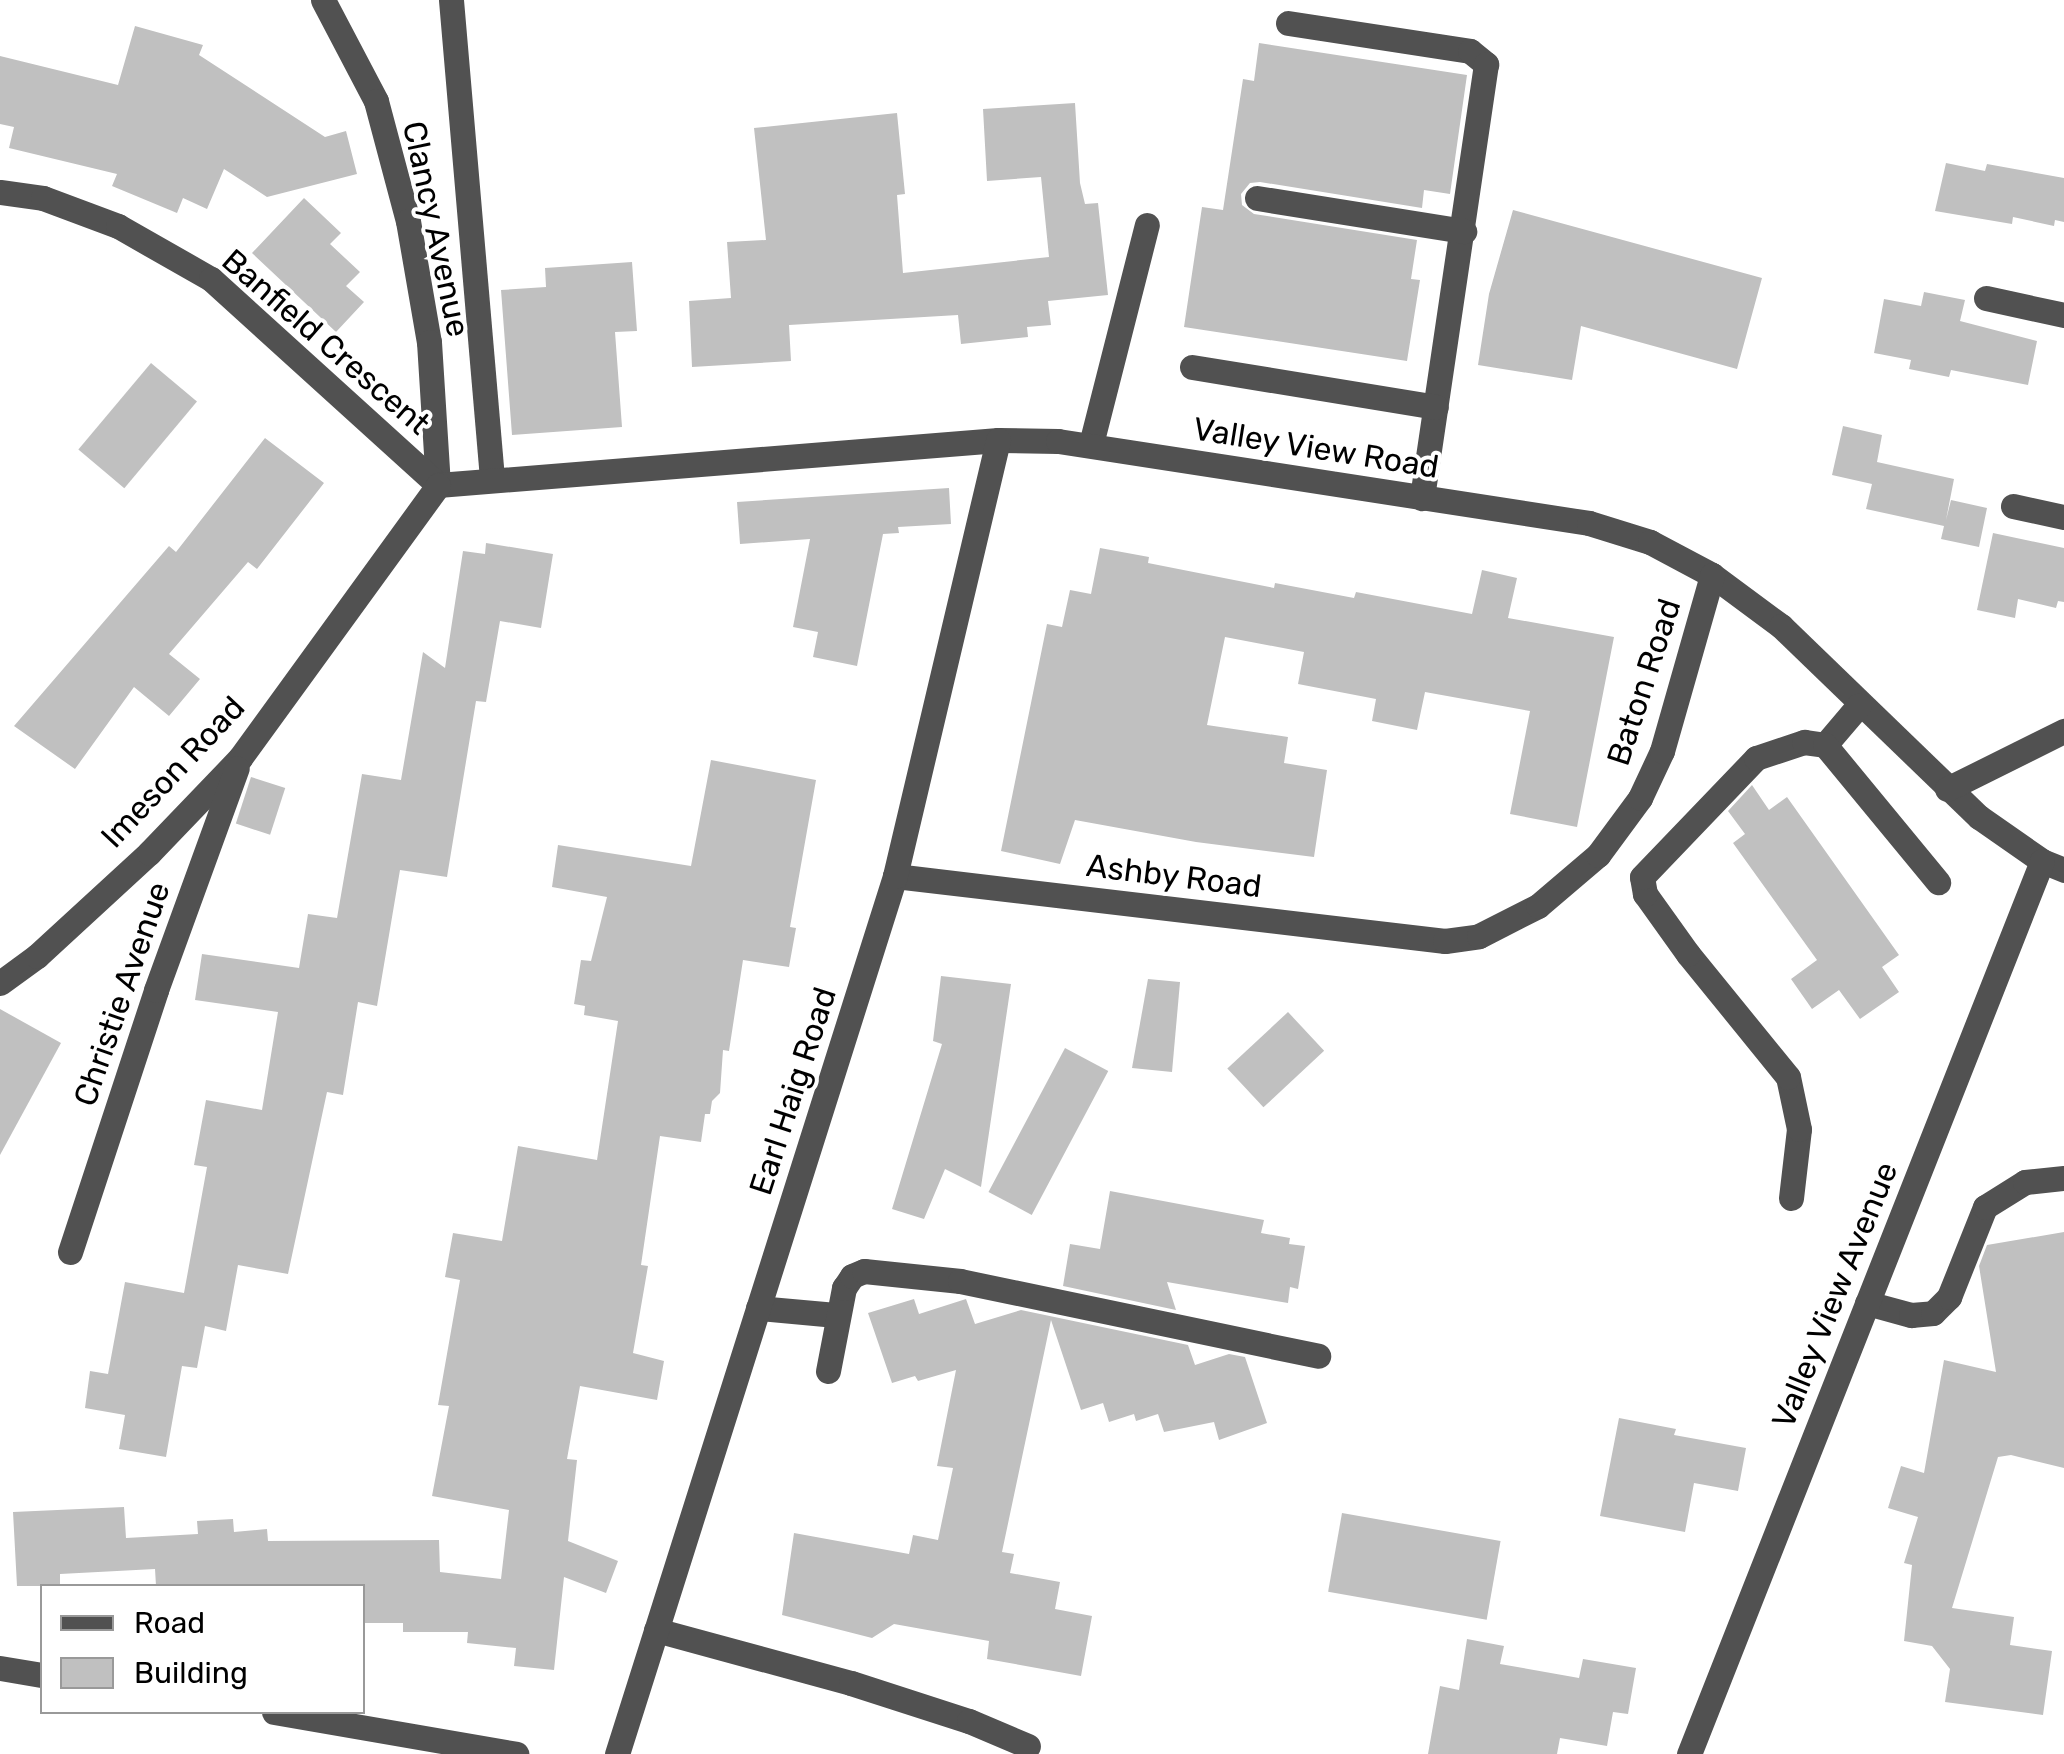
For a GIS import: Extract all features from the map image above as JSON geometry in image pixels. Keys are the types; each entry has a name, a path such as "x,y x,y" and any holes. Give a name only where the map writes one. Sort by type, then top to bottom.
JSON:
{"street":[{"name":"Clancy Avenue","path":"323,0 376,101 408,222 429,342 438,485"},
{"path":"450,0 492,479"},
{"path":"1288,24 1470,51 1483,58 1488,73 1422,498"},
{"name":"Banfield Crescent","path":"0,192 43,198 118,226 211,280 438,485"},
{"path":"1257,198 1464,231"},
{"path":"1091,444 1147,225"},
{"path":"1986,298 2064,315"},
{"path":"1192,366 1436,407"},
{"name":"Valley View Road","path":"438,485 998,440 1091,444 1590,523 1650,542 1712,575 1781,626 1947,790 2053,865"},
{"name":"Earl Haig Road","path":"618,1754 895,876 998,440"},
{"name":"Imeson Road","path":"0,982 37,956 149,852 240,758 438,485"},
{"path":"2013,506 2064,516"},
{"name":"Baton Road","path":"1445,941 1479,936 1538,906 1598,855 1640,798 1662,751 1712,575"},
{"path":"1826,745 1859,704"},
{"path":"1947,790 2037,740 2064,731"},
{"path":"1791,1198 1799,1129 1788,1078 1688,954 1640,882 1669,844 1756,758 1791,744 1826,745 1938,882"},
{"name":"Christie Avenue","path":"70,1252 156,990 240,758"},
{"name":"Valley View Avenue","path":"1689,1754 1867,1303 2053,865"},
{"name":"Ashby Road","path":"895,876 1445,941"},
{"path":"1867,1303 1911,1315 1933,1313 1950,1296 1986,1206 2025,1182 2064,1178"},
{"path":"828,1370 836,1315 852,1276 864,1271 896,1271 1167,1322 1318,1356"},
{"path":"758,1308 836,1315"},
{"path":"656,1630 851,1683 969,1721 1028,1746"},
{"path":"0,1668 40,1675"},
{"path":"286,1714 516,1754"}],"building":[{"path":"135,26 203,45 199,55 325,137 346,131 357,174 267,197 224,169 207,209 183,198 177,213 112,186 117,174 9,148 14,127 0,124 0,56 118,85"},
{"path":"1259,43 1467,75 1450,194 1424,190 1422,208 1260,182 1250,183 1241,194 1242,205 1254,214 1417,240 1411,279 1420,280 1407,361 1184,327 1202,207 1223,210 1243,79 1254,81"},
{"path":"1075,103 1080,183 1085,204 1098,203 1108,295 1048,301 1051,325 1027,327 1028,337 961,344 958,315 789,325 791,361 692,367 689,301 731,298 727,242 766,240 754,128 897,113 905,194 897,195 903,273 1049,257 1041,177 987,181 983,109"},
{"path":"1946,163 1985,171 1987,164 2064,178 2064,222 2055,220 2054,226 2013,217 2012,224 1935,211"},
{"path":"304,198 341,233 330,244 360,272 346,286 364,302 336,332 252,253"},
{"path":"1513,210 1762,278 1737,369 1581,326 1572,380 1478,365 1489,294"},
{"path":"632,262 637,331 615,332 622,427 512,435 501,290 546,287 545,268"},
{"path":"1924,292 1965,300 1960,321 2037,341 2028,385 1951,370 1949,377 1909,369 1911,360 1874,353 1884,299 1921,306"},
{"path":"151,363 197,402 124,488 78,450"},
{"path":"1843,426 1882,435 1877,462 1954,479 1946,520 1951,500 1987,508 1979,547 1941,539 1944,526 1866,509 1872,484 1832,475"},
{"path":"265,438 324,483 257,569 248,562 169,654 200,679 169,716 134,687 75,769 14,726 169,546 176,552"},
{"path":"949,488 951,524 898,527 899,533 883,534 857,666 813,657 818,632 793,627 810,539 740,544 737,502"},
{"path":"1993,533 2064,548 2064,602 2058,601 2056,608 2018,599 2015,618 1977,610"},
{"path":"486,543 553,554 541,628 500,621 486,702 476,701 447,877 400,870 377,1006 358,1002 343,1095 327,1092 288,1274 238,1265 226,1331 205,1326 197,1368 182,1366 166,1457 119,1449 125,1415 85,1408 90,1371 108,1374 125,1282 184,1293 207,1167 194,1165 206,1100 262,1110 278,1012 195,1000 202,954 299,968 308,914 337,918 362,774 401,780 423,652 445,668 463,551 485,554"},
{"path":"1100,548 1149,557 1148,563 1274,588 1275,583 1354,598 1356,592 1472,614 1482,570 1517,578 1508,618 1614,637 1577,827 1510,814 1530,711 1425,692 1417,730 1372,721 1376,699 1298,684 1304,652 1225,637 1207,725 1288,737 1284,763 1327,770 1314,857 1196,842 1075,820 1060,864 1001,851 1047,624 1062,627 1070,590 1091,594"},
{"path":"711,760 816,780 790,927 796,928 789,967 743,960 729,1051 723,1050 720,1093 712,1101 710,1114 705,1114 701,1142 660,1136 641,1265 648,1266 633,1353 664,1361 657,1400 580,1386 567,1459 577,1460 568,1541 618,1561 606,1593 564,1577 554,1670 514,1666 516,1648 467,1643 468,1632 403,1632 403,1623 365,1623 365,1584 156,1584 155,1569 60,1574 60,1584 17,1586 13,1512 124,1507 126,1538 198,1534 197,1521 233,1519 234,1532 267,1529 268,1541 439,1540 440,1572 501,1579 509,1510 432,1496 449,1406 438,1405 460,1280 445,1277 453,1233 502,1241 518,1146 597,1160 618,1021 584,1015 585,1006 574,1004 581,960 591,961 607,897 552,887 558,845 691,866"},
{"path":"251,777 285,788 270,835 236,824"},
{"path":"1752,785 1769,810 1787,797 1899,955 1882,967 1899,992 1860,1019 1839,990 1812,1009 1791,979 1817,960 1733,843 1745,834 1728,811"},
{"path":"941,976 1011,984 981,1187 945,1169 924,1219 892,1209 942,1044 933,1041"},
{"path":"1148,979 1180,982 1172,1072 1132,1068"},
{"path":"0,1009 61,1043 0,1155"},
{"path":"1288,1012 1324,1051 1263,1107 1227,1069"},
{"path":"1065,1048 1108,1071 1032,1215 988,1192"},
{"path":"1110,1191 1264,1220 1261,1233 1290,1238 1289,1244 1305,1246 1298,1289 1290,1287 1288,1303 1167,1282 1176,1310 1063,1286 1070,1244 1100,1249"},
{"path":"2064,1232 2064,1468 2011,1455 1998,1457 1952,1608 2014,1617 2010,1645 2052,1651 2043,1715 1945,1702 1950,1669 1932,1646 1904,1641 1912,1565 1904,1563 1918,1517 1888,1508 1901,1466 1924,1473 1944,1360 1996,1372 1979,1266 1987,1245"},
{"path":"914,1299 919,1314 966,1299 975,1324 1021,1310 1188,1345 1195,1365 1229,1354 1245,1357 1267,1423 1219,1440 1214,1422 1164,1432 1158,1414 1136,1421 1134,1414 1109,1422 1103,1403 1081,1410 1051,1320 1002,1552 1014,1554 1010,1573 1060,1582 1055,1609 1092,1616 1081,1676 987,1659 989,1641 894,1624 872,1638 782,1615 794,1533 909,1554 913,1535 938,1540 953,1468 937,1466 956,1370 918,1381 915,1376 892,1383 868,1313"},
{"path":"1619,1418 1676,1429 1674,1435 1746,1448 1738,1491 1694,1483 1685,1532 1600,1516"},
{"path":"1342,1513 1501,1541 1487,1620 1328,1592"},
{"path":"1467,1639 1504,1646 1500,1664 1579,1678 1583,1659 1636,1668 1628,1714 1613,1712 1607,1746 1560,1738 1557,1754 1428,1754 1440,1686 1459,1690"}]}
